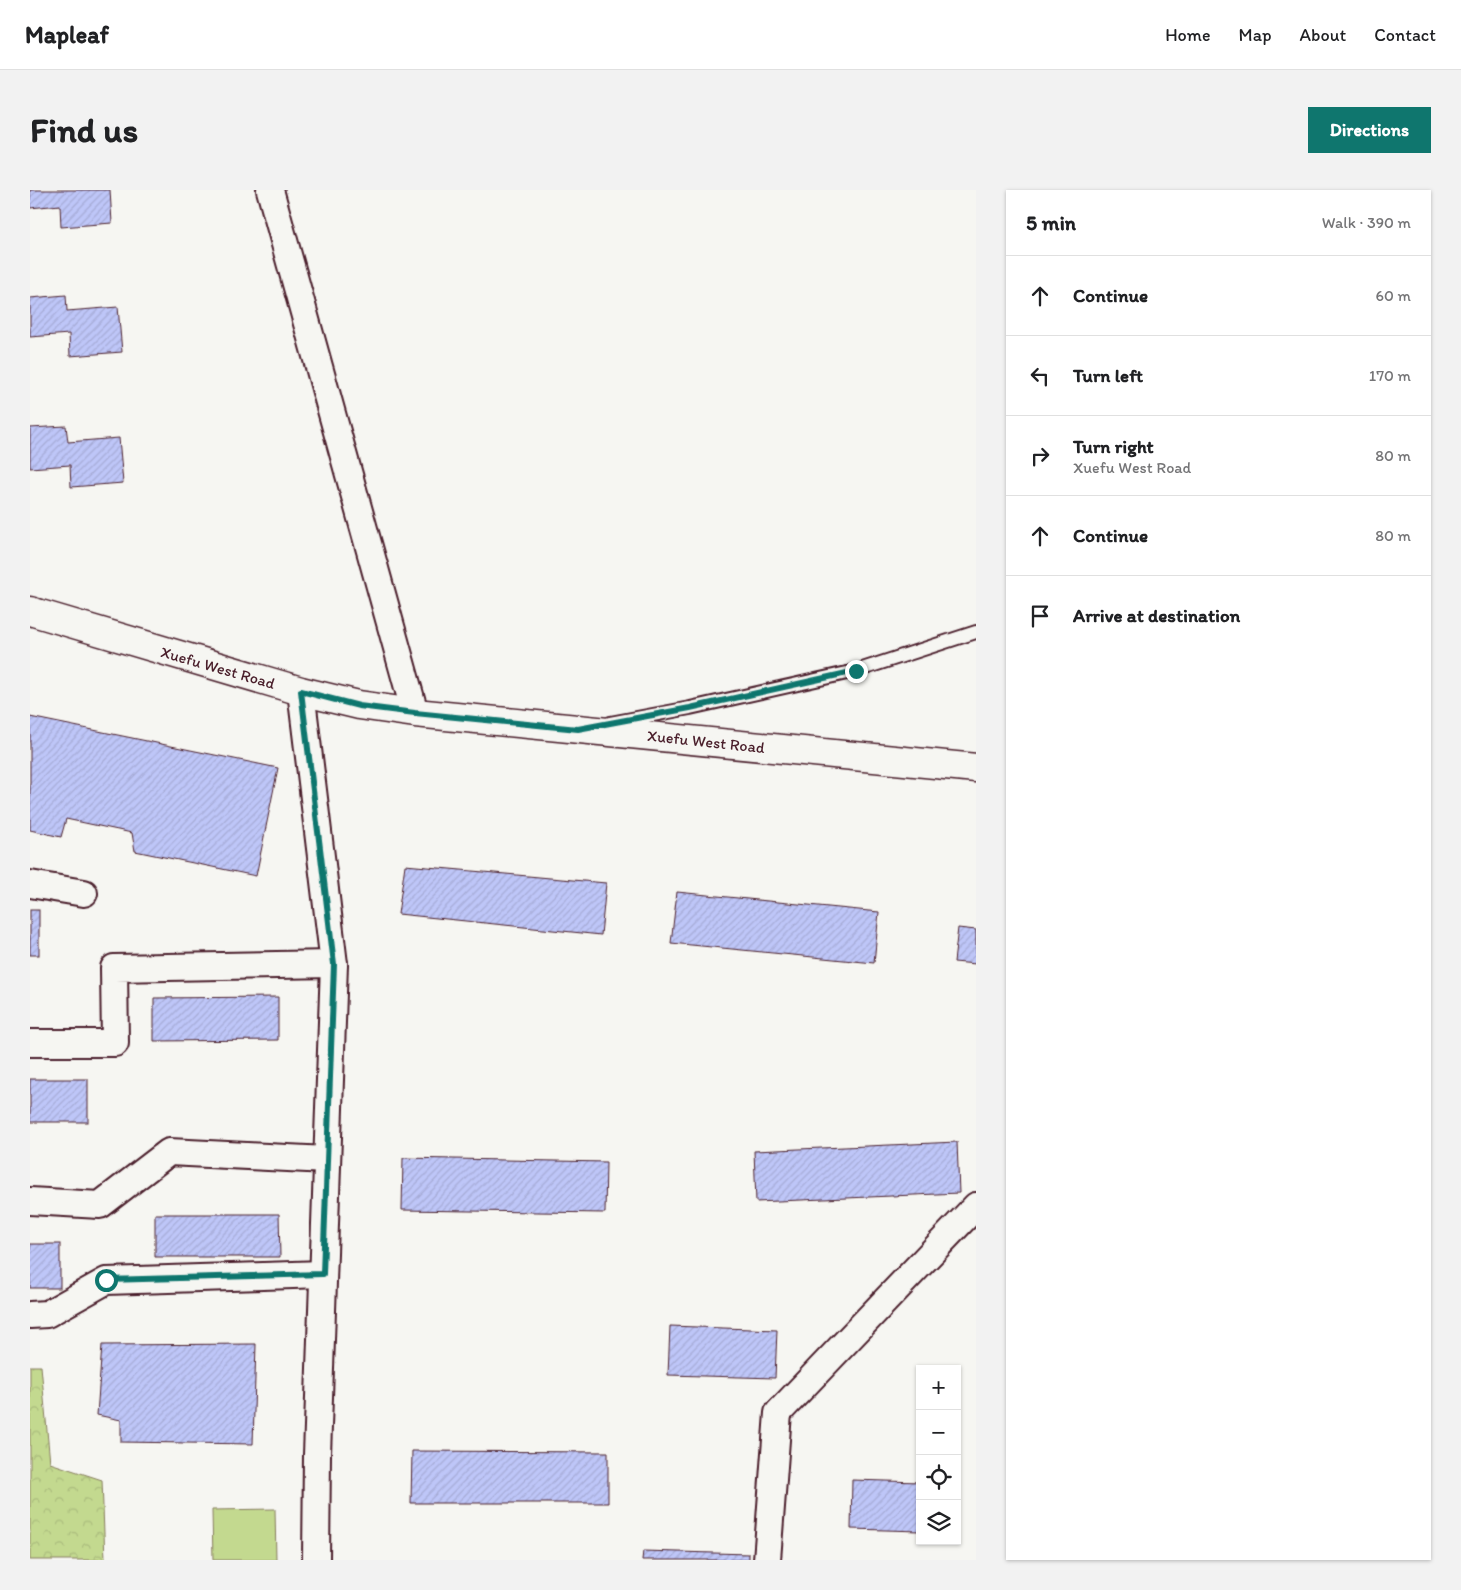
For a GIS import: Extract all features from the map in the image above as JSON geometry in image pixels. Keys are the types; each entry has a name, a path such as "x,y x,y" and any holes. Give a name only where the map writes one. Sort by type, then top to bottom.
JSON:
{"main road":[{"name":"Xuefu West Road","path":"30,612 301,691 359,706 976,768"}],"street":[{"path":"270,190 415,713"},
{"path":"301,691 334,964 317,1455 316,1560"},
{"path":"30,884 84,893"},
{"path":"30,1043 115,1043 114,968 334,964"},
{"path":"30,1201 100,1205 169,1152 327,1160"},
{"path":"767,1560 778,1413 976,1206"},
{"path":"30,1315 48,1314 106,1280 323,1274"}],"lane":[{"path":"578,729 690,708 856,671 976,632"}],"green space":[{"path":"30,1366 41,1366 50,1463 102,1480 105,1560 30,1560"},
{"path":"275,1509 276,1560 213,1560 212,1510"}],"building":[{"path":"30,190 110,190 112,223 61,227 60,205 30,208"},
{"path":"66,295 67,311 118,307 122,352 70,356 69,334 30,337 30,298"},
{"path":"66,426 68,442 119,438 123,483 71,487 70,465 30,468 30,428"},
{"path":"30,717 278,768 256,876 135,851 132,833 66,819 61,837 30,830"},
{"path":"405,865 606,883 601,935 398,914"},
{"path":"677,892 879,912 874,963 671,943"},
{"path":"30,910 39,910 39,955 30,955"},
{"path":"958,928 976,930 976,964 954,962"},
{"path":"278,997 278,1040 154,1041 154,998"},
{"path":"30,1079 88,1079 88,1122 30,1122"},
{"path":"957,1142 959,1193 756,1202 754,1151"},
{"path":"403,1158 606,1162 605,1213 402,1210"},
{"path":"155,1214 279,1214 280,1257 155,1257"},
{"path":"30,1244 60,1244 60,1288 30,1288"},
{"path":"670,1326 777,1330 775,1378 668,1375"},
{"path":"256,1344 253,1444 121,1442 121,1420 97,1415 102,1345"},
{"path":"412,1451 608,1452 608,1503 411,1503"},
{"path":"852,1480 916,1482 916,1531 851,1529"},
{"path":"643,1551 749,1554 749,1560 642,1560"}],"route":[{"path":"106,1280 323,1274 334,964 301,691 359,706 578,729 690,708 856,671"}]}
